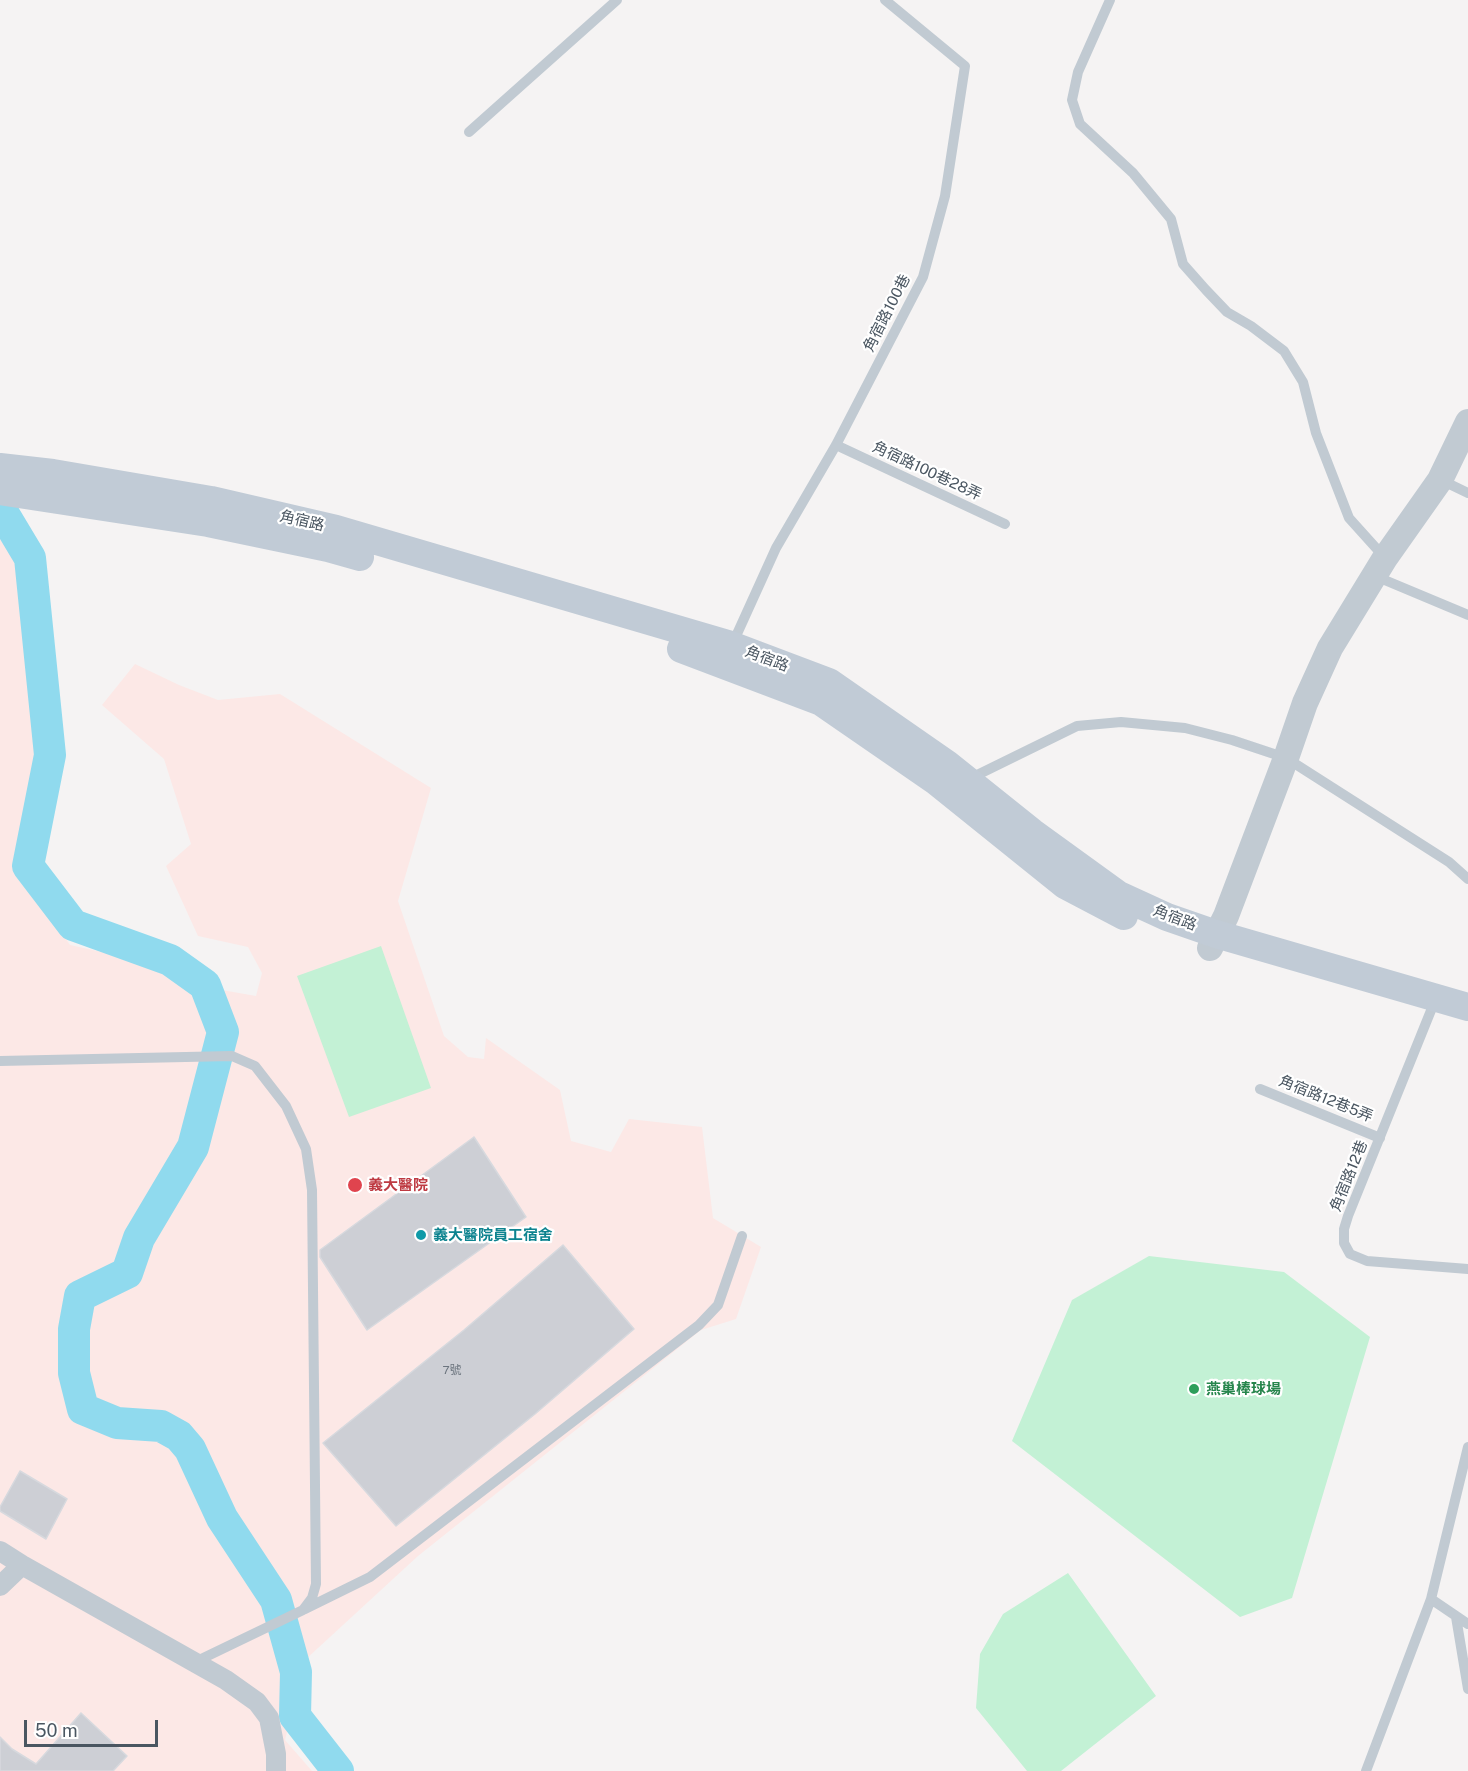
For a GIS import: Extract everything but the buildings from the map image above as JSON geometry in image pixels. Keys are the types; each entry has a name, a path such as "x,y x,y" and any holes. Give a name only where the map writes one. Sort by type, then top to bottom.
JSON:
{"main road":[{"name":"角宿路","path":"4,476 328,548 694,653 821,702 937,782 960,787 1032,832 1119,895 1213,941 1433,1007 1468,1027"},
{"name":"角宿路","path":"38,484 211,500 336,529 731,645 829,682 947,764 960,787"},
{"name":"角宿路","path":"1433,1007 1468,1007"}],"street":[{"path":"1213,941 1226,916 1305,703 1330,648 1380,567 1440,480 1468,422"},
{"path":"0,1551 226,1680 257,1702 269,1718 276,1754 276,1771"},
{"path":"0,1586 22,1565"}],"lane":[{"path":"469,132 617,0"},
{"name":"角宿路100巷","path":"731,645 776,548 836,445 923,277 945,196 965,66 885,0"},
{"path":"1110,0 1078,72 1072,100 1080,124 1132,173 1171,219 1183,264 1206,290 1227,312 1251,326 1284,351 1303,382 1316,433 1349,518 1380,567 1468,615"},
{"name":"角宿路100巷28弄","path":"836,445 1005,524"},
{"path":"1440,480 1468,492"},
{"path":"960,787 1077,726 1120,722 1185,728 1232,740 1286,758 1449,862 1468,879"},
{"name":"角宿路12巷","path":"1433,1007 1344,1229 1344,1243 1350,1254 1367,1262 1468,1269"},
{"path":"0,1061 232,1056 255,1066 286,1106 306,1149 312,1190 316,1584 312,1598 303,1610"},
{"name":"角宿路12巷5弄","path":"1260,1089 1380,1138"},
{"path":"194,1662 370,1577 699,1325 718,1305 742,1236"},
{"path":"1366,1771 1431,1599 1468,1447"},
{"path":"1431,1599 1468,1624"},
{"path":"1456,1617 1468,1689"}],"shaded area":[{"name":"義大醫院","path":"0,539 27,576 37,751 15,862 70,945 147,962 182,983 256,996 262,973 248,947 198,936 166,866 191,844 164,759 102,705 135,664 218,700 280,694 431,788 398,901 444,1036 468,1057 484,1059 486,1038 560,1090 571,1141 611,1152 629,1119 702,1127 713,1218 761,1247 736,1319 701,1330 418,1556 305,1660 285,1740 312,1771 0,1771"}],"green space":[{"path":"381,946 431,1088 349,1117 297,976"},
{"name":"燕巢棒球場","path":"1149,1256 1284,1272 1370,1337 1292,1598 1240,1617 1012,1441 1072,1300"},
{"path":"1068,1573 1156,1696 1061,1771 1027,1771 976,1708 980,1654 1003,1614"}],"waterway":[{"path":"0,508 30,558 50,755 28,866 73,925 170,960 205,985 223,1032 193,1147 139,1238 127,1273 80,1296 74,1329 74,1373 83,1409 117,1423 161,1426 179,1436 190,1449 222,1518 276,1600 296,1672 295,1716 338,1771"}],"place":[{"name":"義大醫院","path":"355,1185"},
{"name":"義大醫院員工宿舍","path":"421,1235"},
{"name":"燕巢棒球場","path":"1194,1389"}]}
